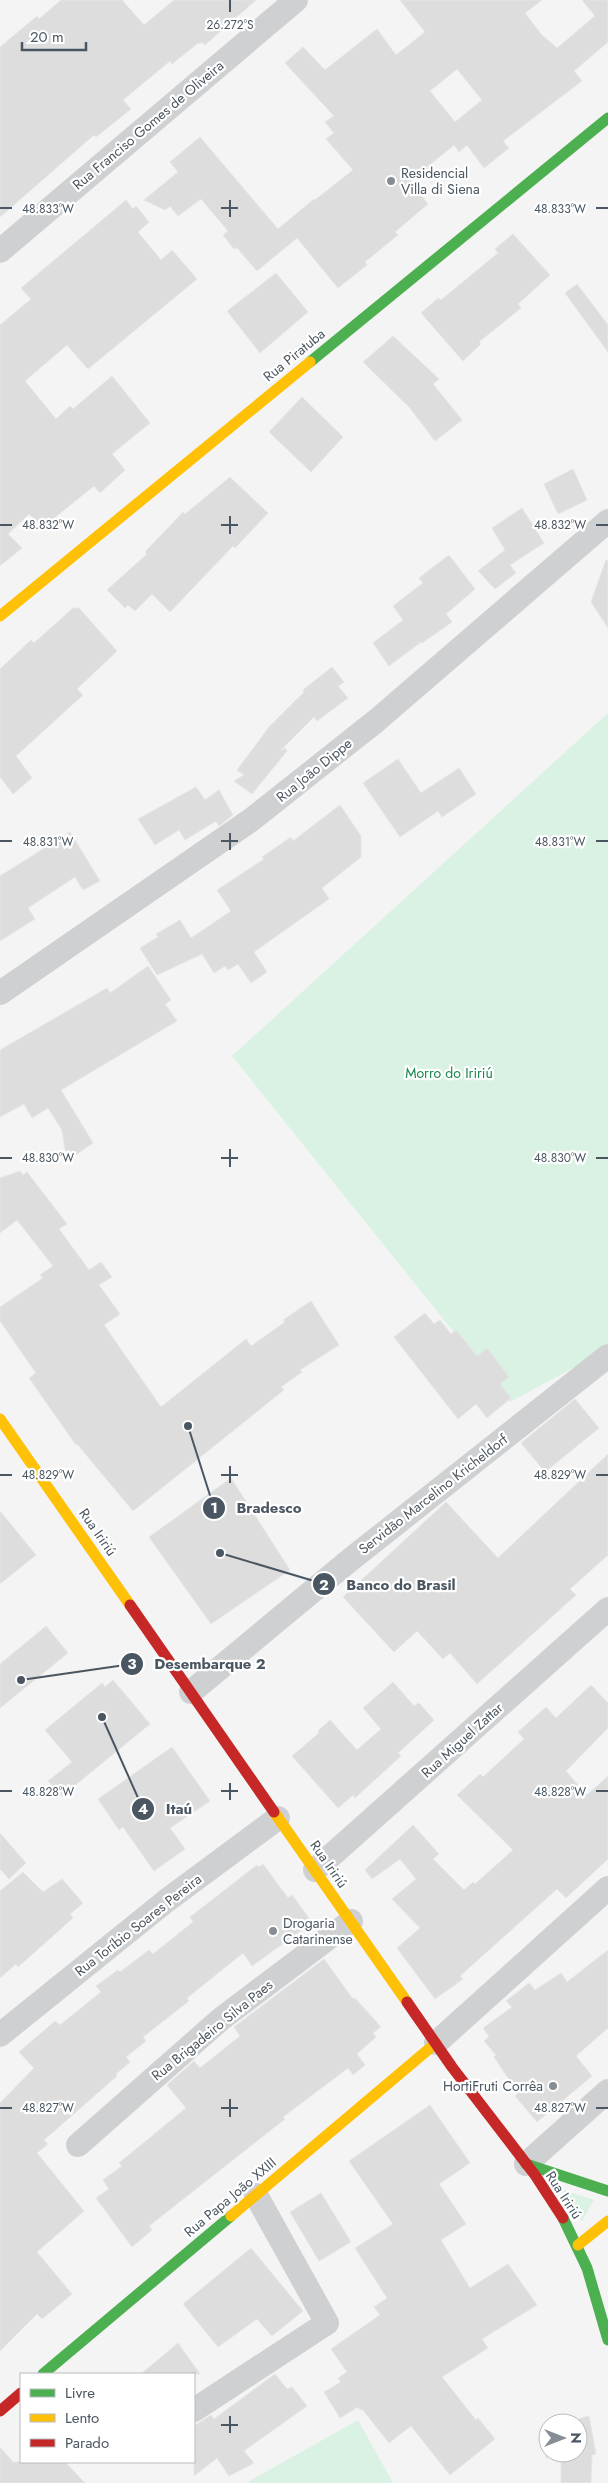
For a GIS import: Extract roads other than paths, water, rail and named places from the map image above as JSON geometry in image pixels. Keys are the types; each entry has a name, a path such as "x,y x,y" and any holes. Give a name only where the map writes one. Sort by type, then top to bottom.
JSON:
{"main road":[{"name":"Rua Piratuba","path":"0,616 608,118"},
{"name":"Rua Iririú","path":"0,1419 436,2043 557,2209 578,2245 592,2283 608,2340"},
{"name":"Rua Papa João XXIII","path":"44,2373 436,2043"},
{"path":"526,2164 608,2191"},
{"path":"593,2257 578,2245 608,2221"},
{"path":"0,2411 20,2394"}],"street":[{"name":"Rua Franciso Gomes de Oliveira","path":"0,250 296,0"},
{"name":"Rua João Dippe","path":"0,993 251,820 376,721 608,521"},
{"name":"Servidão Marcelino Kricheldorf","path":"191,1692 350,1560 608,1356"},
{"name":"Rua Miguel Zattar","path":"315,1870 608,1609"},
{"name":"Rua Toríbio Soares Pereira","path":"0,2035 166,1902 278,1818"},
{"path":"436,2043 608,1888"},
{"name":"Rua Brigadeiro Silva Paes","path":"78,2145 221,2019 351,1921"},
{"path":"526,2164 608,2091"},
{"path":"195,2409 327,2323 256,2195"}],"place":[{"name":"Residencial Villa di Siena","path":"391,181"},
{"name":"Bradesco","path":"188,1426"},
{"name":"Banco do Brasil","path":"220,1553"},
{"name":"Desembarque 2","path":"21,1680"},
{"name":"Itaú","path":"102,1717"},
{"name":"Drogaria Catarinense","path":"273,1931"},
{"name":"HortiFruti Corrêa","path":"553,2086"}],"park label":[{"name":"Morro do Iririú","path":"449,1073"}]}
